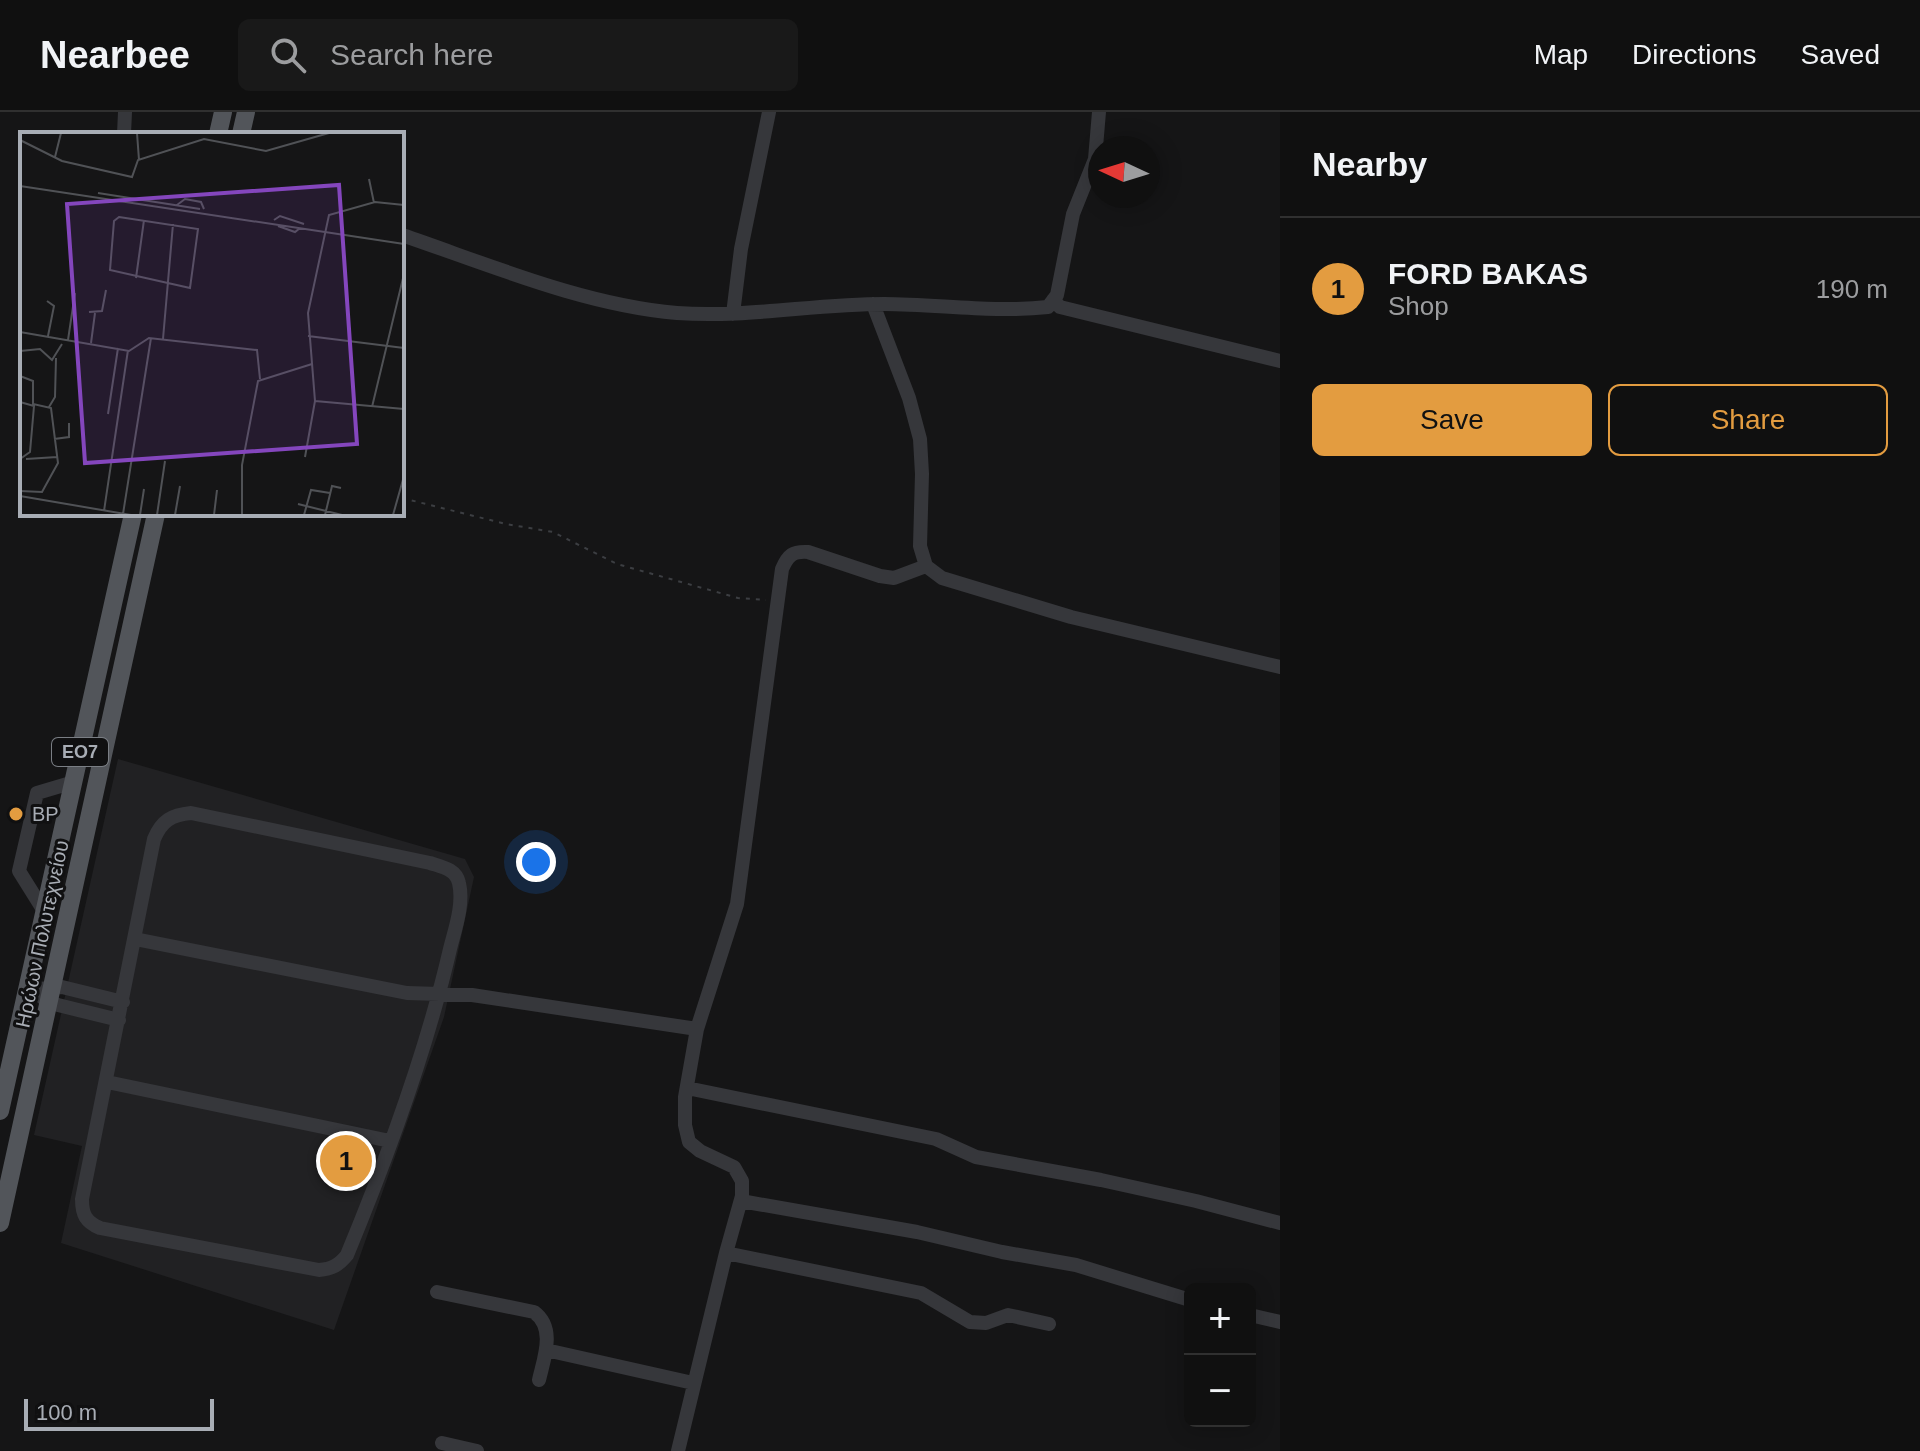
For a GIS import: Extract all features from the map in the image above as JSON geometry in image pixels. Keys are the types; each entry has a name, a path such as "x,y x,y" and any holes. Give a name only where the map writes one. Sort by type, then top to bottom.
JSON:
{"main road":[{"path":"218,132 223,112"},
{"path":"241,132 246,112"},
{"name":"Ηρώων Πολυτεχνείου","path":"0,1111 133,516"},
{"name":"Ηρώων Πολυτεχνείου","path":"0,1223 156,516"}],"street":[{"path":"124,132 125,112"},
{"path":"733,314 741,249 769,112"},
{"path":"404,236 620,305 675,312 733,314 873,304 1023,310 1048,307 1057,295 1073,214 1095,159 1099,112"},
{"path":"1053,300 1060,307 1280,361"},
{"path":"873,304 914,413 920,439 920,542 926,566 942,578 1071,617 1280,667"},
{"path":"678,1451 741,1201 742,1181 734,1167 700,1151 689,1142 685,1125 687,1088 697,1029 737,904 782,569 787,557 797,551 894,578 926,566"},
{"path":"44,911 19,871 37,793 74,782"},
{"path":"191,813 430,863 451,871 459,884 459,905 439,994 390,1141 347,1255 340,1264 319,1270 100,1228 89,1223 82,1213 82,1199 135,939 159,827 178,814 191,813"},
{"path":"135,939 407,993 472,995 697,1029"},
{"path":"27,990 123,1002"},
{"path":"52,995 119,1020"},
{"path":"107,1082 390,1141"},
{"path":"687,1088 936,1139 976,1157 1115,1183 1280,1223"},
{"path":"741,1201 917,1232 1076,1265 1184,1298"},
{"path":"726,1253 921,1293 970,1322 986,1323 1008,1315 1049,1324"},
{"path":"437,1292 534,1312 544,1323 547,1333 539,1380"},
{"path":"1256,1316 1280,1322"},
{"path":"546,1350 693,1383"},
{"path":"442,1443 477,1451"}],"path":[{"path":"404,498 506,524 553,532 617,564 738,598 779,601"}],"shaded area":[{"path":"118,759 465,859 474,877 444,1017 334,1330 61,1243 82,1146 34,1135"}],"place":[{"name":"BP","path":"16,814"},
{"name":"FORD BAKAS","path":"346,1161"}]}
